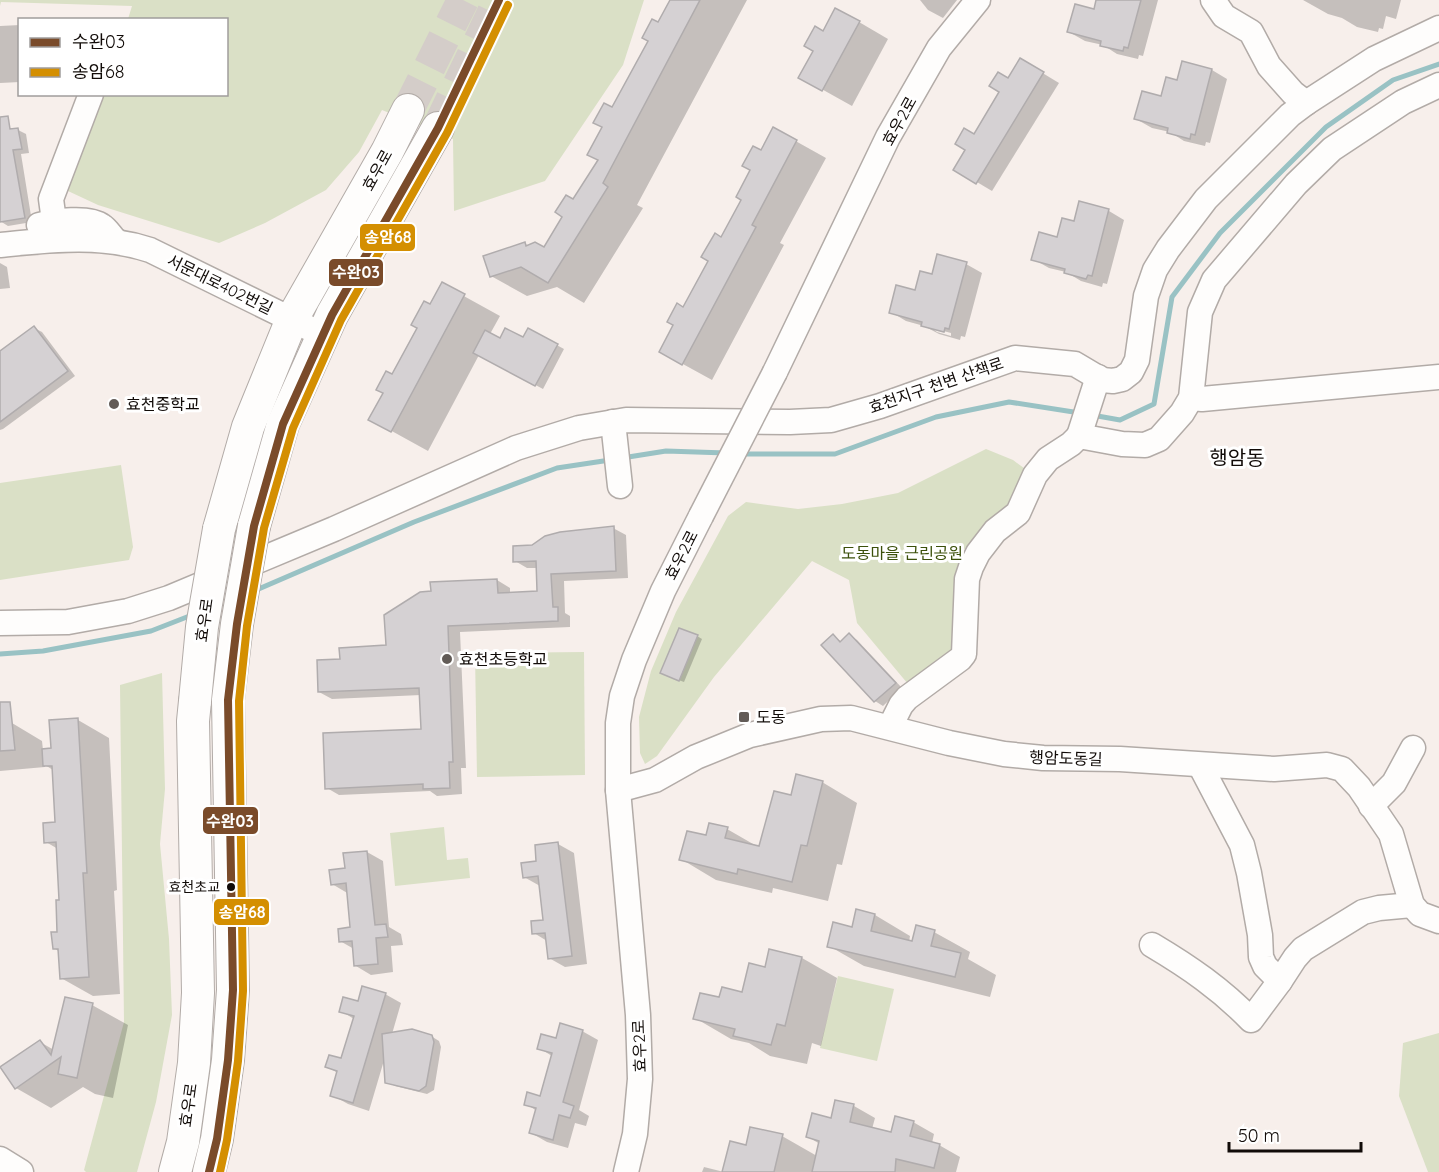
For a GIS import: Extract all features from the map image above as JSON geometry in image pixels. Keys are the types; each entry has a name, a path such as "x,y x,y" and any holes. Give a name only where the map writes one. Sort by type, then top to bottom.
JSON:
{"main road":[{"name":"효우로","path":"175,1172 183,1142 194,1063 198,993 195,701 202,627 219,529 248,427 292,319 387,152 408,110"},
{"name":"효우로","path":"209,1172 218,1139 228,1060 233,990 228,700 237,624 254,526 283,424 323,334 337,305 438,128"}],"street":[{"name":"효우2로","path":"627,1172 635,1134 640,1079 638,1015 618,790 618,723 622,696 634,660 663,591 775,372 888,137 939,48 978,0"},
{"path":"1213,0 1224,16 1251,32 1269,66 1306,104"},
{"name":"효천지구 천변 산책로","path":"0,623 68,622 128,611 169,598 334,529 516,448 579,428 614,429 626,420 790,422 831,420 880,406 1015,358 1076,364 1098,377 1113,381 1122,379 1131,372 1137,360 1146,296 1155,270 1206,199 1282,123 1306,104 1374,59 1439,28"},
{"path":"1081,431 1122,444 1152,444 1165,433 1191,398 1200,312 1214,280 1296,184 1332,149 1403,102 1439,85"},
{"path":"54,221 51,200 91,96"},
{"name":"서문대로402번길","path":"3,245 17,231 54,221 70,220 101,225 116,240"},
{"name":"서문대로402번길","path":"3,245 67,239 116,240 150,250 323,334"},
{"path":"890,727 907,698 964,654 964,607 970,567 995,531 1018,513 1035,475 1048,459 1071,444 1081,431 1098,377"},
{"path":"1191,398 1202,399 1439,377"},
{"path":"614,429 620,482"},
{"name":"행암도동길","path":"618,790 655,780 696,757 750,735 821,719 850,718 949,743 1004,754 1043,758 1120,759 1274,769 1327,765 1348,773 1391,834 1412,905"},
{"path":"1371,806 1394,783 1413,748"},
{"path":"1200,765 1242,845 1250,873 1260,935 1261,957 1280,981"},
{"path":"1152,945 1198,973 1229,997 1251,1020 1294,958 1303,949 1363,912 1412,905 1420,914 1439,921"},
{"path":"0,1159 21,1172"}],"green space":[{"path":"0,0 644,0 623,65 545,181 454,211 453,139 382,110 359,152 326,190 265,223 219,243 98,205 68,191 102,96 228,96 228,18 128,18 132,6 1,2 0,6"},
{"name":"도동마을 근린공원","path":"986,449 1013,460 1028,471 1013,515 995,524 962,551 954,655 908,684 857,623 849,580 812,561 714,677 657,756 645,764 640,753 639,717 651,671 676,612 728,516 746,502 798,509 842,504 898,493"},
{"path":"121,465 133,547 129,560 0,580 0,483"},
{"path":"584,652 585,775 477,777 475,653"},
{"path":"162,673 165,789 160,844 169,939 172,1015 156,1102 137,1172 86,1172 84,1170 124,1022 120,685"},
{"path":"444,827 447,860 468,858 470,878 395,886 390,833"},
{"path":"838,976 894,989 877,1061 820,1048"},
{"path":"1439,1033 1439,1172 1428,1172 1399,1096 1403,1043"}],"building":[{"path":"670,0 700,0 603,183 608,187 548,283 521,267 490,277 483,256 525,242 526,246 535,242 544,247 562,217 555,212 566,195 573,199 598,160 587,155 602,127 593,123 604,103 612,107 648,41 642,38 652,19 658,22"},
{"path":"1096,0 1141,0 1128,48 1124,47 1123,51 1100,46 1101,41 1067,32 1075,4 1094,9"},
{"path":"835,8 860,21 822,91 798,78 813,51 804,46 815,26 823,31"},
{"path":"1020,58 1044,72 976,184 953,170 965,150 955,144 964,128 974,134 999,92 989,86 998,72 1008,78"},
{"path":"1182,61 1212,69 1195,135 1191,134 1190,139 1167,133 1168,128 1134,119 1142,91 1161,96 1166,77 1177,80"},
{"path":"8,116 10,129 18,128 22,149 13,150 25,218 0,222 0,117"},
{"path":"773,127 797,140 752,225 756,227 682,365 659,352 673,325 667,322 677,303 683,307 708,261 701,257 715,233 721,237 741,200 736,197 750,170 742,166 753,146 761,150"},
{"path":"1079,201 1109,209 1092,276 1088,275 1086,279 1064,273 1065,269 1031,260 1039,232 1057,237 1062,218 1074,221"},
{"path":"937,254 967,262 949,329 945,328 944,332 921,326 922,322 889,313 896,285 915,290 920,271 932,274"},
{"path":"442,282 465,294 391,432 368,420 383,393 376,390 386,371 392,374 417,328 411,325 424,301 430,304"},
{"path":"34,326 68,371 0,422 0,351"},
{"path":"505,328 523,337 528,328 558,344 535,386 473,353 485,330 500,338"},
{"path":"614,526 616,571 551,574 553,607 558,607 558,621 448,626 453,762 449,762 450,788 423,789 423,784 325,789 323,733 421,729 419,688 318,692 317,660 340,659 339,648 386,645 384,615 420,592 431,591 430,582 497,579 498,593 537,591 536,561 513,562 513,546 532,545 545,536 560,532"},
{"path":"679,628 698,635 679,681 660,673"},
{"path":"849,633 896,683 874,702 821,645 833,634 840,642"},
{"path":"0,702 10,702 15,750 0,751"},
{"path":"78,718 87,873 83,873 89,977 60,979 58,949 53,949 51,932 57,932 56,900 59,900 56,842 44,843 43,823 55,822 52,766 43,766 42,749 51,748 49,720"},
{"path":"796,774 823,781 807,846 801,845 792,882 738,869 737,874 679,860 687,831 706,835 709,823 728,827 725,838 759,846 774,791 791,795"},
{"path":"558,842 572,956 548,959 545,933 532,934 531,921 543,920 538,876 523,878 521,863 536,861 535,845"},
{"path":"367,851 375,925 386,924 388,937 376,938 378,964 354,966 352,941 339,942 338,929 350,927 346,883 331,885 329,870 345,868 343,853"},
{"path":"856,909 875,914 871,931 912,941 916,925 935,930 931,946 961,953 955,977 827,947 833,922 852,927"},
{"path":"769,949 802,957 785,1026 777,1024 771,1045 733,1036 735,1029 693,1019 700,993 719,997 722,987 742,992 749,963 765,967"},
{"path":"362,986 386,993 353,1103 330,1096 337,1071 325,1067 329,1055 341,1058 354,1016 339,1012 343,997 358,1001"},
{"path":"65,997 93,1003 77,1078 58,1074 61,1057 15,1089 0,1067 40,1040 51,1055"},
{"path":"560,1023 583,1030 563,1102 574,1106 570,1118 559,1115 553,1140 529,1133 536,1108 524,1105 527,1092 540,1096 552,1053 537,1049 541,1034 556,1038"},
{"path":"412,1029 432,1035 434,1042 426,1086 419,1091 385,1083 382,1034"},
{"path":"835,1100 854,1104 850,1122 891,1132 895,1116 914,1121 910,1136 940,1144 934,1168 896,1159 895,1172 812,1172 819,1141 806,1137 812,1113 831,1118"},
{"path":"750,1127 783,1134 774,1172 722,1172 730,1141 746,1145"}],"waterway":[{"path":"1092,415 1120,420 1154,404 1172,297 1220,233 1326,127 1393,80 1439,64"},
{"path":"741,454 835,454 936,417 1009,402 1080,413"},
{"path":"622,458 666,451 726,453"},
{"path":"254,591 414,522 557,468 610,460"},
{"path":"0,654 43,651 151,631 192,615"}],"tunnel":[{"path":"408,110 463,0"},
{"path":"438,128 499,0"}],"transit line":[{"name":"수완03","path":"209,1172 217,1139 228,1060 233,990 228,700 237,624 254,526 283,424 332,315 438,128 499,0"},
{"name":"송암68","path":"220,1172 238,1061 243,991 239,701 247,626 264,528 293,428 341,320 447,133 508,5"}],"place":[{"name":"효천중학교","path":"114,404"},
{"name":"효천초등학교","path":"447,659"},
{"name":"도동","path":"744,717"},
{"name":"효천초교","path":"231,887"}],"district":[{"name":"행암동","path":"1237,457"}]}
